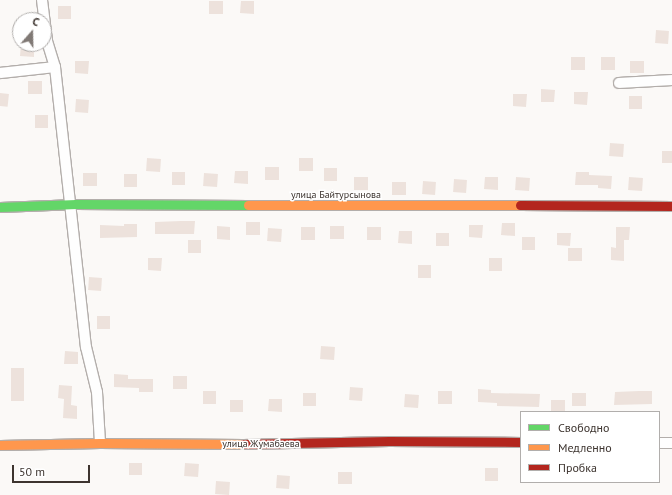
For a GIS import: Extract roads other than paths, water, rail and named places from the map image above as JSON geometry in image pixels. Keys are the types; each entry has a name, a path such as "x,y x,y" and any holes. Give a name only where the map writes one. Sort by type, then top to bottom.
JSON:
{"street":[{"path":"42,0 47,41 55,67 86,347 97,392 100,443"},
{"path":"0,73 55,67"},
{"path":"619,83 672,80"},
{"name":"улица Байтурсынова","path":"0,207 71,204 672,206"},
{"name":"улица Жумабаева","path":"0,445 100,443 282,444 389,441 520,442"},
{"path":"660,443 672,444"}]}
